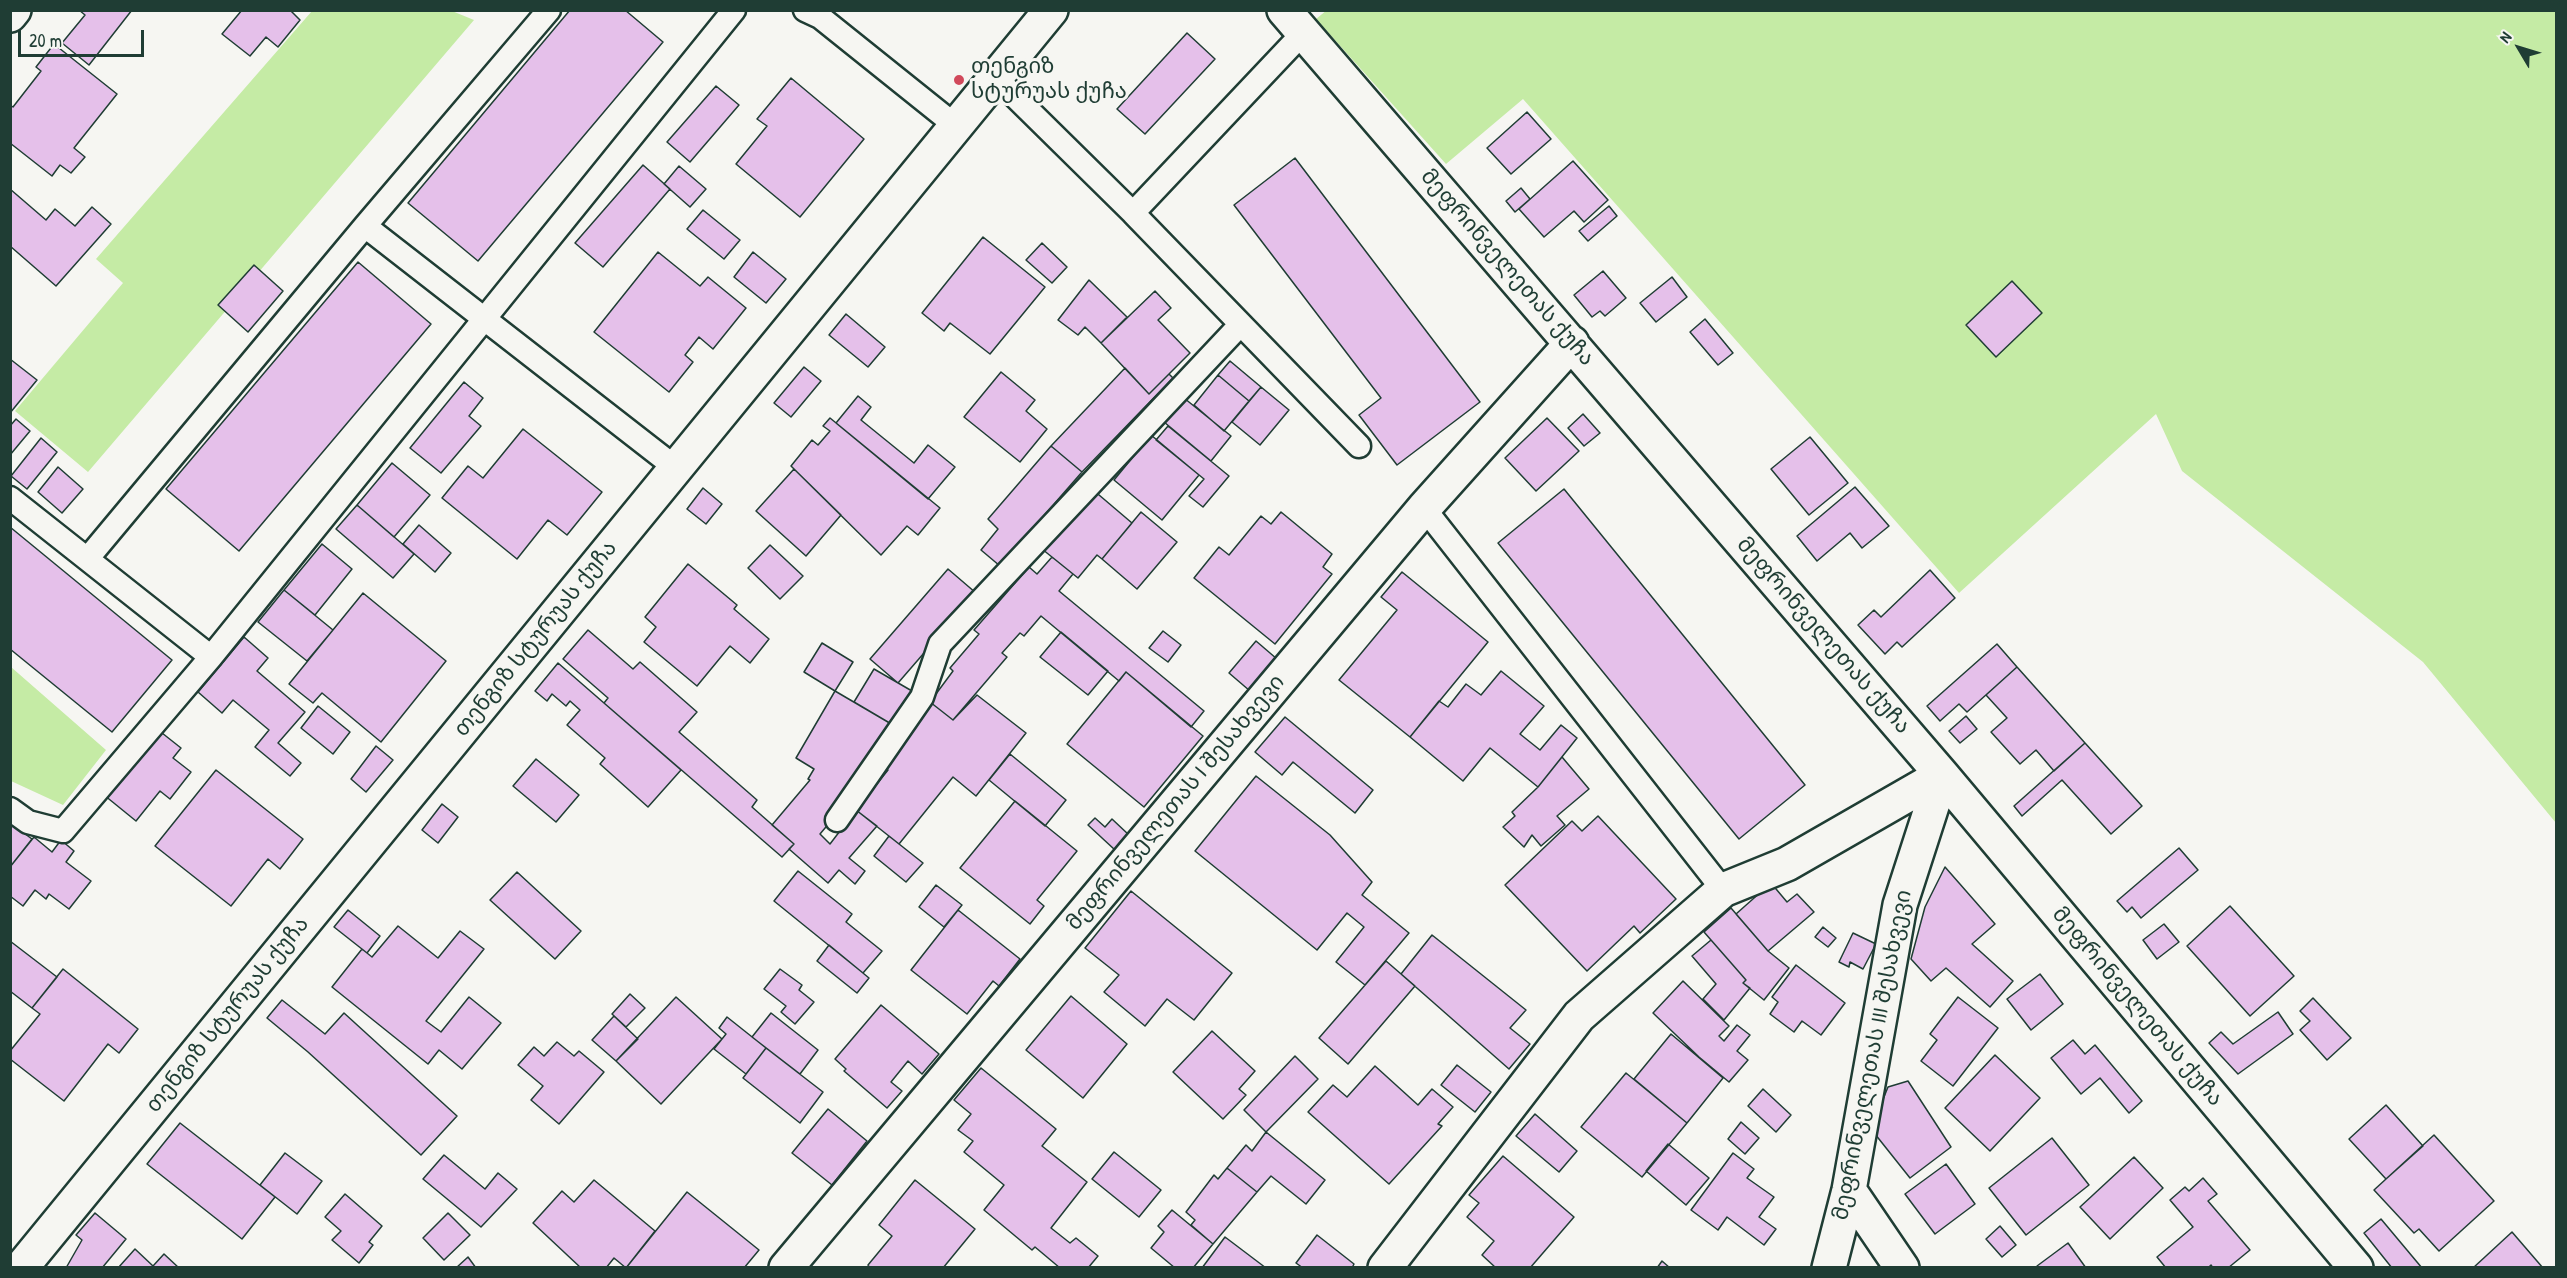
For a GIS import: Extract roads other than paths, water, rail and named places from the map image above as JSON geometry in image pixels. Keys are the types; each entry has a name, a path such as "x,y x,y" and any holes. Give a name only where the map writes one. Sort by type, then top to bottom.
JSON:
{"street":[{"path":"10,15 14,10"},
{"name":"თენგიზ სტურუას ქუჩა","path":"21,1268 1051,10"},
{"name":"მეფრინველეთას ქუჩა","path":"1294,22 1942,775 2356,1268"},
{"name":"მეფრინველეთას I შესახვევი","path":"786,1268 1424,508 1572,343"},
{"path":"1385,1268 1579,1016 1723,890 1787,864 1942,775"},
{"name":"მეფრინველეთას III შესახვევი","path":"1830,1268 1849,1190 1900,905 1942,775"},
{"path":"1849,1190 1902,1268"}],"lane":[{"path":"88,558 549,10"},
{"path":"10,809 28,822 63,831 211,657 734,10"},
{"path":"805,10 820,17 956,126"},
{"path":"1133,213 1294,22"},
{"path":"996,78 1133,213 1359,446"},
{"path":"365,226 676,468"},
{"path":"837,820 922,697 940,644 1240,325"},
{"path":"10,498 211,657"},
{"path":"1424,508 1723,890"}],"place":[{"name":"თენგიზ სტურუას ქუჩა","path":"959,80"}]}
